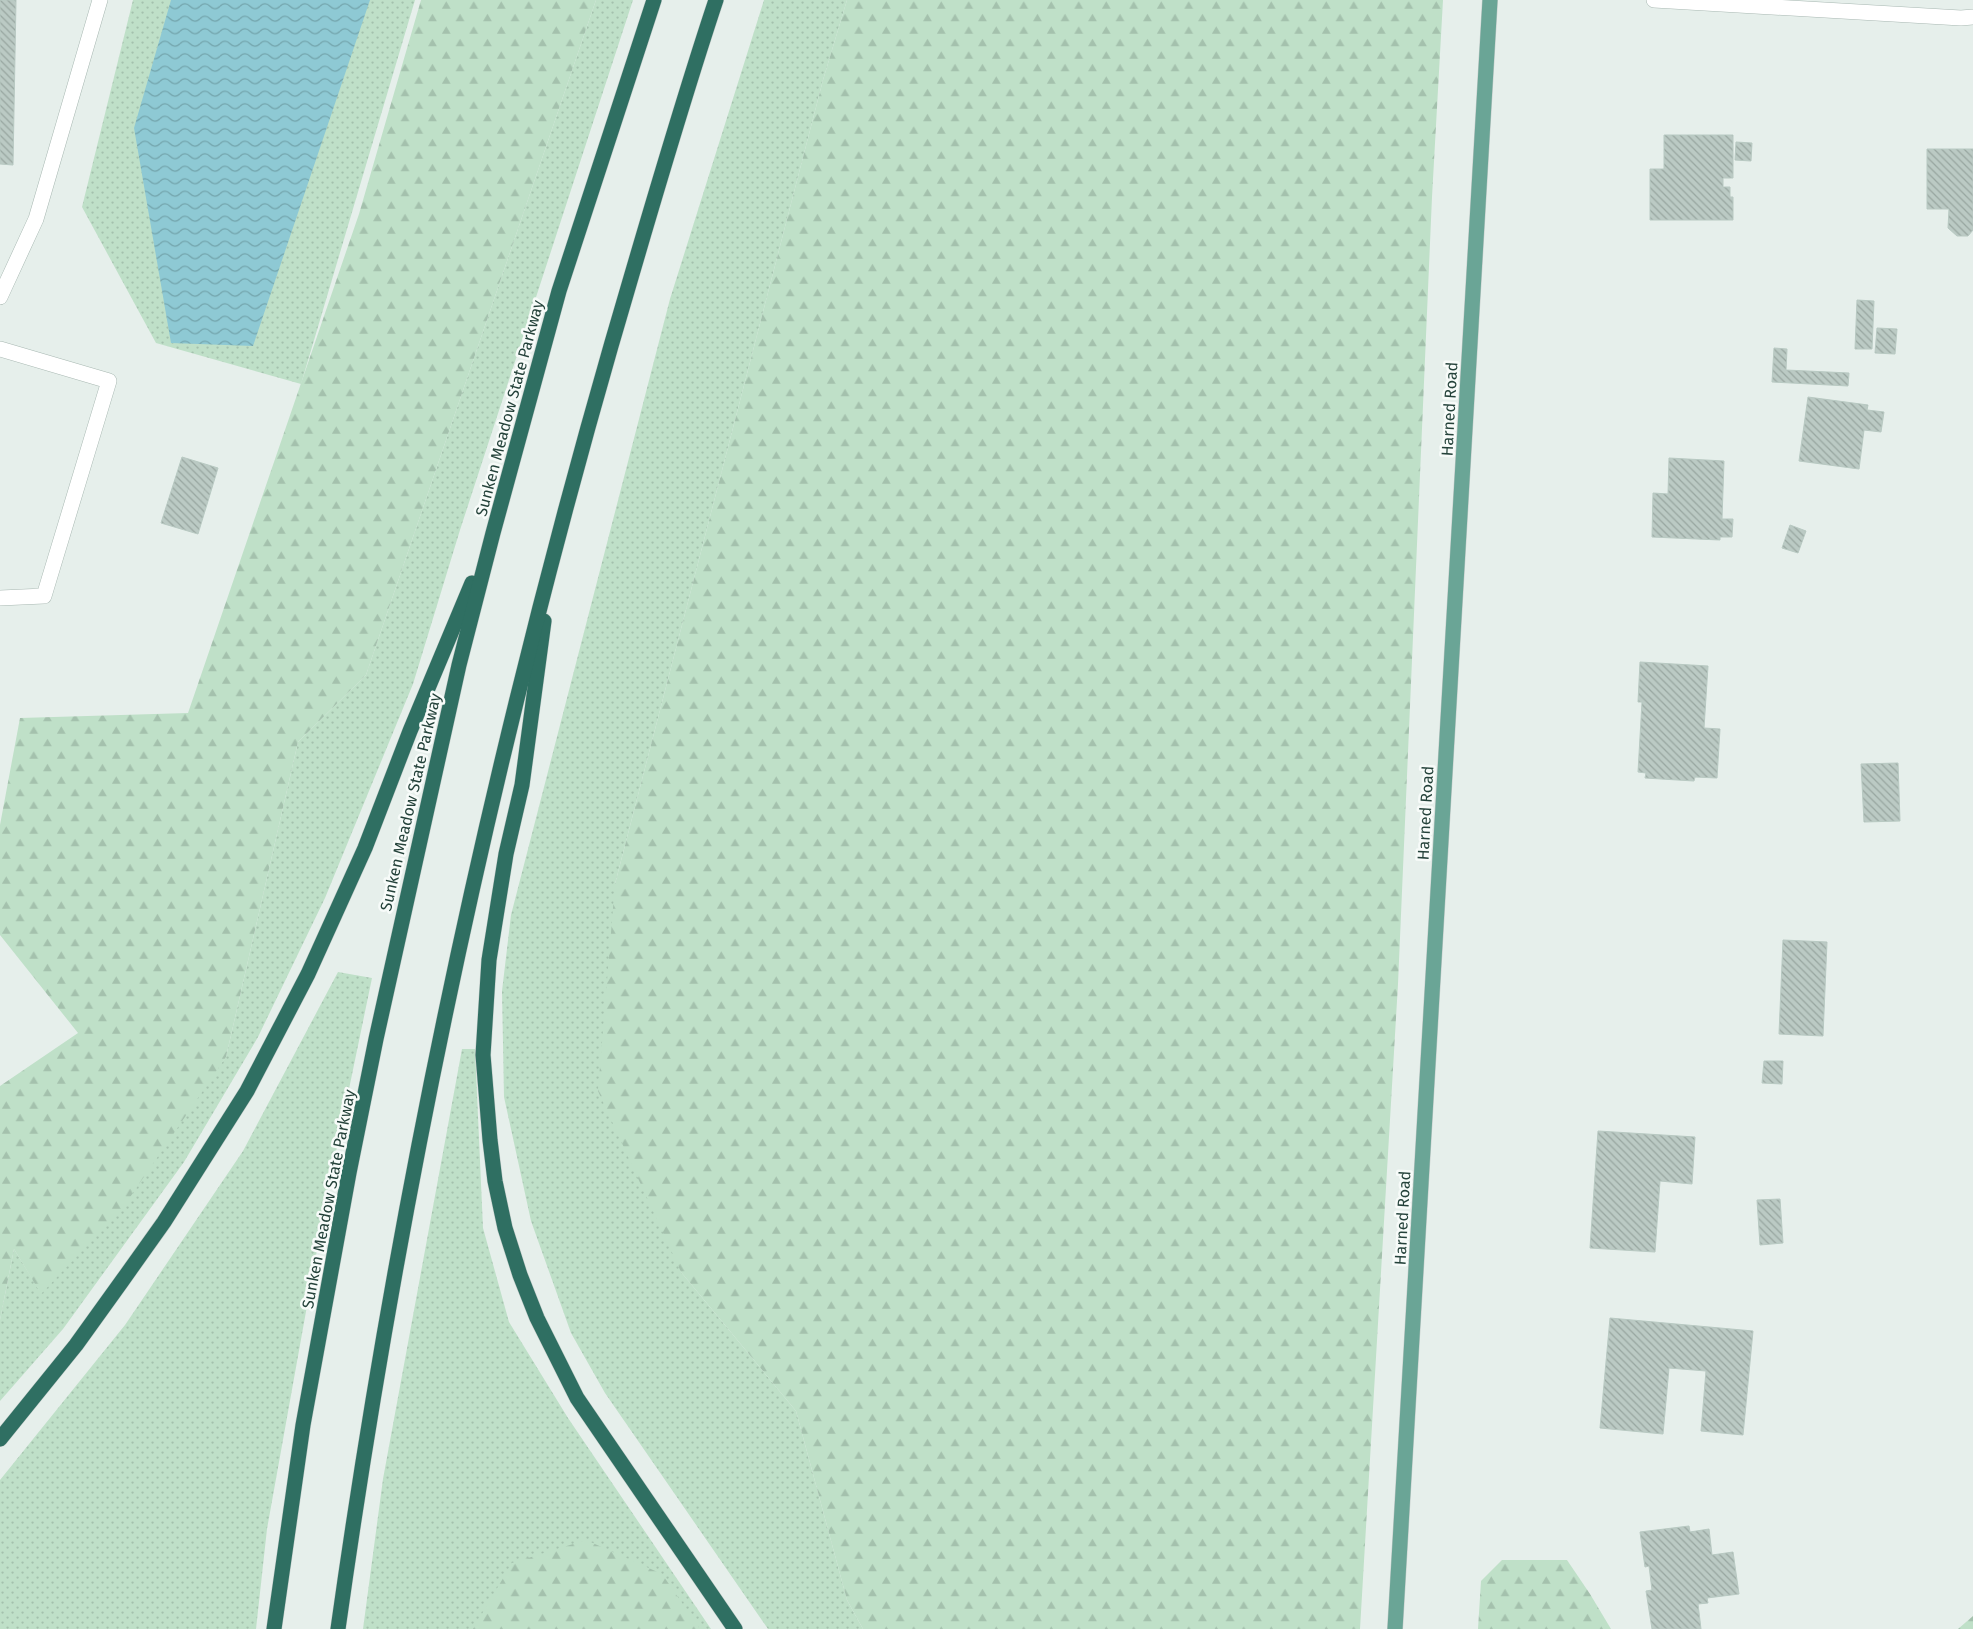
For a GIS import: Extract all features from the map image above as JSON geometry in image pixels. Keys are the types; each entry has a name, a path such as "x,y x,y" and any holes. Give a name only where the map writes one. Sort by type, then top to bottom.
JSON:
{"highway":[{"name":"Sunken Meadow State Parkway","path":"274,1629 303,1425 349,1173 372,1058 437,761 493,533 559,291 654,0"},
{"path":"338,1629 366,1441 415,1161 492,799 553,553 658,180 716,0"},
{"path":"0,1439 76,1345 138,1259 164,1222 246,1091 308,974 365,848 410,731 493,533"},
{"path":"553,553 522,785 506,854 489,960 483,1055 495,1181 505,1228 520,1275 537,1318 577,1398 736,1629"}],"main road":[{"name":"Harned Road","path":"1395,1629 1490,0"}],"street":[{"path":"0,298 36,219 100,0"},
{"path":"1654,0 1960,18 1973,16"},
{"path":"0,350 109,381 44,596 0,598"}],"green space":[{"path":"133,0 415,0 301,384 156,343 82,207"},
{"path":"421,0 596,0 366,675 298,742 226,1057 124,1206 41,1294 14,1249 0,1320 0,1086 78,1033 0,935 0,825 20,718 188,713 359,214"},
{"path":"596,0 633,0 460,530 413,684 325,898 258,1037 184,1162 63,1329 0,1401 0,1320 14,1249 41,1293 226,1057 298,742 366,675"},
{"path":"764,0 847,0 823,80 615,884 681,1272 796,1411 847,1600 863,1629 768,1629 605,1393 571,1333 531,1221 504,1097 502,991 511,915 670,299"},
{"path":"847,0 1443,0 1432,197 1398,984 1360,1629 863,1629 847,1600 796,1411 681,1272 598,1091 615,884 823,80"},
{"path":"338,972 372,978 326,1200 267,1529 256,1629 0,1629 0,1480 125,1325 243,1151"},
{"path":"462,1049 475,1049 483,1228 509,1322 568,1418 711,1629 363,1629 383,1479"},
{"path":"586,1540 662,1574 700,1629 473,1629 512,1563"},
{"path":"1502,1560 1567,1560 1611,1629 1478,1629 1481,1581"},
{"path":"1973,1616 1973,1629 1958,1629"}],"water":[{"path":"171,0 370,0 253,346 171,343 134,128"}],"building":[{"path":"0,0 16,0 13,165 0,164"},
{"path":"1664,135 1733,135 1733,178 1723,178 1723,187 1730,187 1730,197 1733,197 1733,220 1650,220 1650,169 1664,169"},
{"path":"1736,142 1752,143 1751,161 1735,160"},
{"path":"1927,149 1973,149 1973,230 1968,236 1957,236 1948,228 1949,209 1927,209"},
{"path":"1857,300 1874,301 1872,349 1855,349"},
{"path":"1877,328 1897,329 1895,354 1875,353"},
{"path":"1774,348 1787,349 1786,370 1849,373 1848,386 1772,382"},
{"path":"1808,397 1868,405 1867,410 1884,412 1881,432 1864,430 1859,469 1799,461"},
{"path":"182,457 218,468 198,534 161,523"},
{"path":"1669,458 1724,461 1722,519 1733,519 1732,537 1720,537 1720,540 1652,537 1653,493 1668,494"},
{"path":"1790,525 1806,531 1798,553 1782,548"},
{"path":"1640,662 1708,666 1704,728 1720,729 1717,778 1695,777 1694,781 1645,778 1646,773 1638,772 1642,702 1638,702"},
{"path":"1898,763 1900,821 1864,822 1861,764"},
{"path":"1783,940 1827,942 1823,1036 1779,1034"},
{"path":"1764,1061 1783,1061 1782,1084 1762,1083"},
{"path":"1598,1131 1695,1137 1692,1184 1660,1181 1655,1252 1590,1248"},
{"path":"1780,1199 1783,1243 1760,1245 1757,1200"},
{"path":"1610,1318 1753,1331 1743,1435 1701,1431 1706,1371 1669,1368 1663,1434 1600,1428"},
{"path":"1689,1526 1690,1532 1709,1529 1712,1555 1733,1552 1739,1594 1707,1598 1708,1603 1698,1604 1701,1629 1652,1629 1646,1591 1652,1590 1649,1566 1645,1567 1640,1532"}]}
